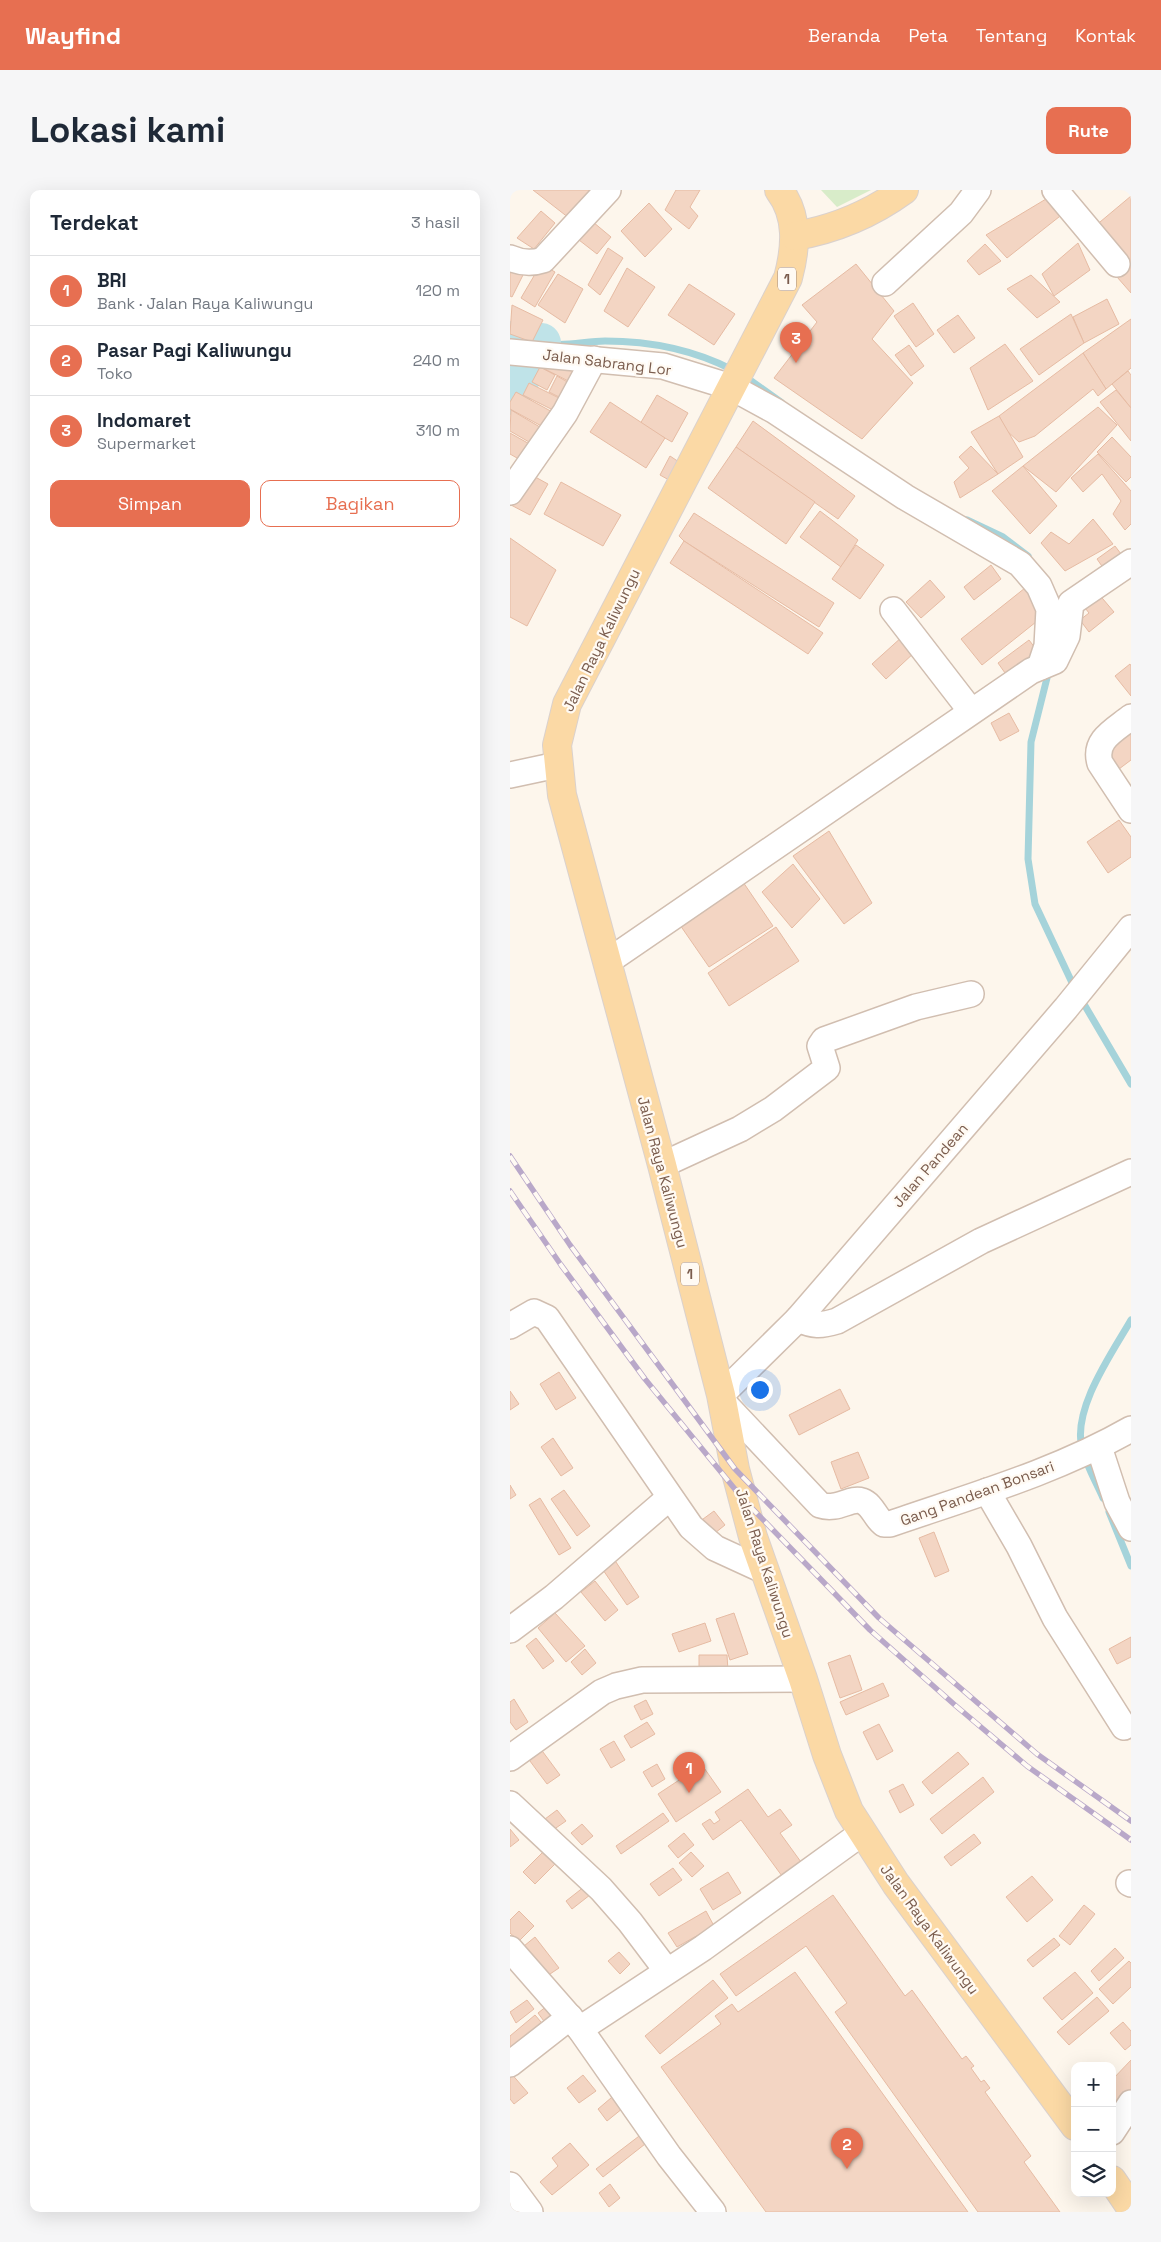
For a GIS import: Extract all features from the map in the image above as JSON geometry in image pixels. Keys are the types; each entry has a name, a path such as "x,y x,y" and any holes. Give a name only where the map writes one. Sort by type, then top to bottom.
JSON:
{"main road":[{"name":"Jalan Raya Kaliwungu","path":"779,190 785,198 791,214 795,236 794,254 788,278 567,704 560,725 557,766 572,838 662,1165 722,1398 737,1476 765,1571 803,1679 827,1756 849,1810 896,1884 1071,2121"},
{"path":"795,236 822,232 860,218 904,190"},
{"path":"1116,2186 1131,2208"}],"street":[{"path":"510,258 535,263 543,260 608,190"},
{"path":"885,283 961,213 978,190"},
{"path":"1055,190 1116,264"},
{"name":"Jalan Sabrang Lor","path":"526,353 663,366 736,377 792,421 905,497 1020,564 1039,586 1049,609 1048,665"},
{"path":"510,492 565,413 594,359"},
{"path":"607,962 807,826 971,711 1031,671 1048,665 1067,636 1071,604 1131,562"},
{"path":"893,610 971,711"},
{"path":"1131,717 1102,742 1098,748 1097,755 1100,763 1131,810"},
{"path":"510,775 557,766"},
{"name":"Jalan Pandean","path":"722,1398 798,1319 1089,981 1131,928"},
{"path":"662,1165 740,1128 773,1108 826,1069 828,1066 820,1046 824,1040 916,1007 971,994"},
{"path":"798,1319 813,1326 837,1321 980,1242 1131,1172"},
{"path":"510,1326 534,1312 547,1318 691,1528 706,1541 725,1553 765,1571"},
{"name":"Gang Pandean Bonsari","path":"722,1398 820,1505 836,1508 856,1500 869,1505 880,1521 890,1524 987,1491 1087,1453 1131,1429"},
{"path":"1087,1453 1131,1528"},
{"path":"987,1491 1019,1546 1055,1618 1124,1727"},
{"path":"510,1630 554,1597 669,1498"},
{"path":"510,1758 602,1692 623,1684 642,1680 803,1679"},
{"path":"510,1804 601,1889 630,1922 667,1971"},
{"path":"510,2064 575,2023 667,1971 703,1948 862,1833"},
{"path":"510,1949 575,2023 669,2156 712,2212"},
{"path":"1116,2126 1131,2103"},
{"path":"510,2185 530,2212"}],"green space":[{"path":"821,190 871,190 837,207"}],"building":[{"path":"533,190 588,190 591,192 569,218"},
{"path":"676,190 700,190 690,207 698,216 689,229 665,210"},
{"path":"1051,196 1064,213 1007,258 986,235"},
{"path":"1131,196 1131,293 1117,277 1129,266 1094,227"},
{"path":"649,203 672,229 645,257 621,231"},
{"path":"541,211 555,223 534,249 517,238"},
{"path":"593,222 611,237 597,254 579,240"},
{"path":"1078,243 1090,270 1054,296 1042,274"},
{"path":"985,244 1001,261 979,275 967,261"},
{"path":"608,248 623,258 600,295 588,285"},
{"path":"510,264 526,269 512,297 510,296"},
{"path":"541,264 555,272 535,307 521,298"},
{"path":"856,264 894,311 872,339 913,383 862,439 774,378 817,322 802,305"},
{"path":"627,268 655,287 628,327 604,311"},
{"path":"558,274 583,289 565,323 538,305"},
{"path":"1031,275 1060,302 1037,318 1007,289"},
{"path":"689,284 735,314 714,345 668,315"},
{"path":"1107,299 1119,324 1084,343 1073,317"},
{"path":"913,303 934,334 916,347 894,316"},
{"path":"512,305 543,320 532,342 510,334"},
{"path":"1071,314 1084,343 1039,375 1020,349"},
{"path":"958,315 975,338 954,353 937,330"},
{"path":"1131,319 1131,368 1106,389 1083,353"},
{"path":"1005,344 1033,381 988,410 970,368"},
{"path":"909,345 924,366 911,376 895,355"},
{"path":"1083,353 1106,389 1098,396 1093,389 1035,436 1019,442 1007,431 999,416"},
{"path":"539,366 582,370 574,384"},
{"path":"540,367 555,375 547,390 532,382"},
{"path":"1128,371 1131,375 1131,408 1112,384"},
{"path":"557,376 571,384 563,399 549,392"},
{"path":"529,383 561,399 555,411 523,395"},
{"path":"1116,390 1131,408 1131,441 1100,402"},
{"path":"516,392 556,414 547,429 510,409 510,402"},
{"path":"657,395 688,413 672,442 640,424"},
{"path":"610,402 665,438 646,468 590,432"},
{"path":"1098,407 1117,425 1056,492 1023,466"},
{"path":"511,410 545,430 536,446 510,431"},
{"path":"999,416 1023,457 998,474 971,432"},
{"path":"753,421 855,496 838,519 736,447"},
{"path":"510,433 533,446 524,462 510,454"},
{"path":"1112,437 1131,457 1131,477 1126,482 1097,452"},
{"path":"971,446 998,474 960,498 954,482 969,468 959,457"},
{"path":"736,447 815,502 786,544 708,488"},
{"path":"1098,454 1131,491 1131,524 1125,530 1113,514 1121,501 1102,474 1083,492 1071,478"},
{"path":"670,456 679,462 669,480 660,475"},
{"path":"1023,466 1057,506 1030,534 992,491"},
{"path":"528,473 548,484 530,515 511,505"},
{"path":"561,482 621,515 603,546 544,514"},
{"path":"820,511 858,540 841,567 800,537"},
{"path":"694,513 834,603 819,627 684,541 679,536"},
{"path":"1093,519 1113,544 1065,571 1041,543 1051,532 1069,544"},
{"path":"510,538 556,570 527,626 510,617"},
{"path":"684,541 823,633 808,654 670,563"},
{"path":"856,545 884,565 860,599 832,579"},
{"path":"1115,546 1124,558 1106,572 1097,559"},
{"path":"991,565 1001,579 974,600 964,587"},
{"path":"930,580 945,597 921,618 906,602"},
{"path":"1025,588 1046,614 982,665 961,639"},
{"path":"1097,592 1114,612 1089,632 1080,620 1089,613 1082,604"},
{"path":"903,636 916,651 886,679 872,664"},
{"path":"1029,640 1042,657 1010,680 998,663"},
{"path":"1130,664 1131,666 1131,696 1115,676"},
{"path":"1009,713 1019,731 1000,741 991,723"},
{"path":"1131,729 1131,760 1119,769 1104,748"},
{"path":"1119,820 1131,837 1131,857 1108,873 1087,842"},
{"path":"829,831 872,903 844,924 793,856"},
{"path":"793,864 820,899 792,928 762,892"},
{"path":"743,882 773,926 709,967 680,925"},
{"path":"776,927 799,961 729,1006 708,973"},
{"path":"559,1372 576,1398 556,1410 540,1384"},
{"path":"840,1389 850,1409 799,1435 789,1415"},
{"path":"510,1391 519,1404 510,1410"},
{"path":"553,1438 573,1468 561,1476 541,1447"},
{"path":"858,1452 869,1478 841,1489 831,1462"},
{"path":"510,1485 516,1495 510,1499"},
{"path":"564,1490 590,1526 577,1536 551,1499"},
{"path":"540,1498 571,1548 559,1555 529,1505"},
{"path":"714,1511 725,1525 710,1537 699,1522"},
{"path":"934,1532 949,1571 935,1577 919,1538"},
{"path":"614,1559 639,1597 627,1605 601,1567"},
{"path":"595,1581 618,1610 605,1621 581,1592"},
{"path":"555,1613 585,1646 566,1662 538,1628"},
{"path":"734,1613 748,1654 730,1660 716,1619"},
{"path":"705,1623 711,1641 679,1652 672,1634"},
{"path":"1131,1637 1131,1657 1117,1664 1109,1649"},
{"path":"536,1638 554,1661 543,1669 526,1646"},
{"path":"585,1649 596,1663 582,1675 571,1662"},
{"path":"699,1655 727,1655 728,1671 699,1672"},
{"path":"850,1655 862,1690 840,1698 828,1663"},
{"path":"883,1683 889,1696 846,1715 840,1702"},
{"path":"514,1699 528,1722 516,1730 510,1722 510,1702"},
{"path":"646,1700 653,1714 641,1720 634,1706"},
{"path":"647,1722 655,1734 631,1748 624,1736"},
{"path":"879,1724 893,1751 877,1760 863,1732"},
{"path":"614,1741 625,1760 611,1768 600,1749"},
{"path":"540,1748 560,1775 547,1784 527,1757"},
{"path":"958,1752 969,1764 932,1794 922,1782"},
{"path":"657,1764 665,1779 652,1787 643,1772"},
{"path":"702,1765 721,1792 676,1822 658,1794"},
{"path":"983,1777 994,1792 942,1834 930,1819"},
{"path":"903,1784 914,1805 900,1813 889,1791"},
{"path":"748,1789 768,1817 780,1809 792,1825 780,1833 801,1862 782,1876 741,1820 713,1840 702,1824 710,1819 714,1824 720,1820 715,1812"},
{"path":"557,1810 566,1821 553,1830 545,1819"},
{"path":"663,1813 669,1821 621,1854 616,1846"},
{"path":"582,1824 593,1836 582,1845 571,1833"},
{"path":"510,1829 519,1840 510,1847"},
{"path":"684,1833 694,1845 678,1858 668,1846"},
{"path":"974,1834 981,1843 951,1866 944,1857"},
{"path":"546,1849 558,1861 535,1884 523,1872"},
{"path":"691,1852 704,1866 692,1877 679,1863"},
{"path":"673,1868 682,1880 659,1896 650,1884"},
{"path":"728,1872 741,1893 713,1910 700,1889"},
{"path":"1032,1876 1053,1900 1027,1922 1006,1897"},
{"path":"589,1883 595,1891 572,1909 566,1901"},
{"path":"833,1895 905,1996 912,1990 962,2059 966,2056 974,2066 971,2068 981,2082 984,2080 990,2088 985,2092 1031,2156 1024,2162 1060,2212 978,2212 835,2012 847,2003 806,1946 736,1996 720,1974"},
{"path":"1084,1905 1095,1914 1070,1945 1059,1936"},
{"path":"519,1911 534,1926 519,1941 510,1933 510,1920"},
{"path":"706,1911 714,1926 677,1947 668,1933"},
{"path":"535,1937 559,1968 547,1976 524,1946"},
{"path":"1054,1938 1060,1945 1033,1967 1027,1960"},
{"path":"1115,1948 1124,1958 1099,1981 1091,1971"},
{"path":"619,1952 630,1964 620,1974 608,1961"},
{"path":"1129,1961 1131,1963 1131,1987 1113,2004 1099,1989"},
{"path":"795,1972 968,2212 766,2212 661,2067 721,2024 715,2016 732,2004 738,2012"},
{"path":"1075,1972 1093,1993 1062,2020 1043,1998"},
{"path":"713,1980 728,1998 660,2054 645,2036"},
{"path":"1097,1997 1109,2011 1069,2045 1057,2032"},
{"path":"527,2000 534,2009 516,2023 510,2012"},
{"path":"552,2002 563,2018 549,2028 538,2013"},
{"path":"535,2015 547,2029 510,2060 510,2036"},
{"path":"1123,2022 1131,2031 1131,2045 1125,2050 1110,2033"},
{"path":"1131,2060 1131,2089 1117,2104 1116,2103 1116,2076"},
{"path":"510,2072 528,2093 514,2104 510,2099"},
{"path":"583,2075 596,2091 579,2103 567,2088"},
{"path":"618,2092 628,2104 607,2121 598,2109"},
{"path":"647,2130 654,2137 603,2177 596,2169"},
{"path":"570,2143 589,2165 552,2195 540,2182 558,2166 552,2158"},
{"path":"610,2184 620,2198 609,2207 599,2193"}],"waterway":[{"path":"510,395 541,343 513,341"},
{"path":"551,344 622,341 655,345 703,357 733,370"},
{"path":"743,375 781,402"},
{"path":"967,520 1003,537 1028,556"},
{"path":"1049,670 1031,742 1028,859 1035,904 1075,989"},
{"path":"1081,999 1131,1084"},
{"path":"1103,1498 1084,1454 1080,1433 1088,1399 1131,1320"},
{"path":"1109,1512 1131,1566"}],"railway":[{"path":"510,1156 570,1245 735,1469 879,1618 1037,1754 1131,1821"},
{"path":"510,1191 561,1265 645,1379 743,1499 870,1630 956,1706 1027,1766 1131,1840"}],"place":[{"name":"Indomaret","path":"796,363"},
{"name":"BRI","path":"689,1793"},
{"name":"Pasar Pagi Kaliwungu","path":"847,2169"}]}
